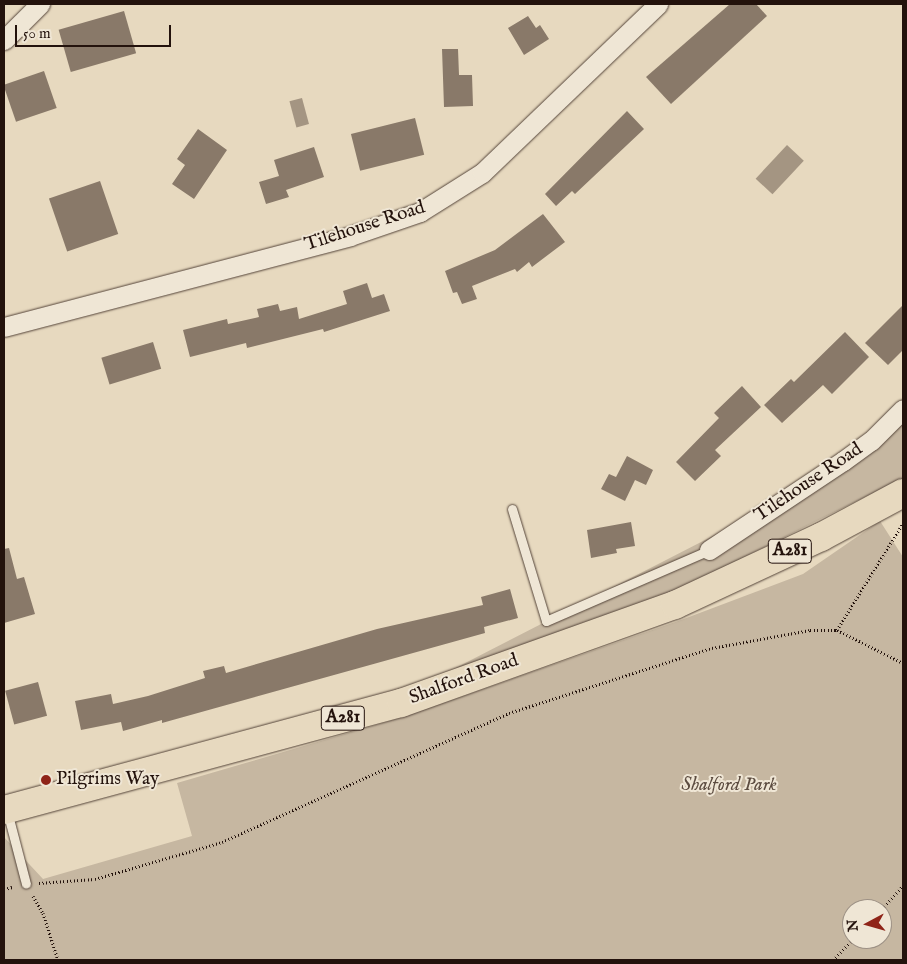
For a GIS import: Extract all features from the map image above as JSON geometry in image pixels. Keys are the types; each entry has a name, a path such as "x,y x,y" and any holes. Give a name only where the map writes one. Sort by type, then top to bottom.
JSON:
{"main road":[{"name":"Shalford Road","path":"5,806 401,703 675,605 821,537 903,493"}],"street":[{"path":"4,40 40,4"},
{"name":"Tilehouse Road","path":"4,327 350,236 420,212 482,173 658,4"},
{"name":"Tilehouse Road","path":"709,550 843,462 871,441 903,409"}],"lane":[{"path":"512,509 546,622 709,550"},
{"path":"5,806 26,884"}],"path":[{"path":"837,630 903,523"},
{"path":"4,889 26,884 94,879 222,842 509,713 634,671 712,648 810,630 837,630 903,663"},
{"path":"26,884 43,913 58,960"},
{"path":"891,899 903,886"},
{"path":"833,960 843,949"}],"green space":[{"path":"903,422 903,478 672,593 434,679 863,459"},
{"name":"Shalford Park","path":"880,521 903,557 903,960 4,960 4,837 43,879 192,836 177,783 403,717 681,620 803,574"}],"shaded area":[{"path":"302,98 309,124 296,127 289,101"},
{"path":"787,145 804,161 772,194 756,179"}],"building":[{"path":"730,4 756,4 767,16 671,104 646,77"},
{"path":"124,11 136,53 71,72 59,30"},
{"path":"528,16 536,28 540,25 549,39 524,55 508,28"},
{"path":"442,49 458,49 459,75 472,75 473,106 444,107"},
{"path":"44,71 57,108 16,122 4,85"},
{"path":"627,111 644,129 575,194 572,191 556,206 545,194"},
{"path":"415,118 424,155 360,171 351,134"},
{"path":"198,129 227,150 194,199 172,184 185,165 177,159"},
{"path":"314,147 324,177 286,190 289,197 266,204 259,182 279,176 274,160"},
{"path":"100,181 118,234 67,252 49,199"},
{"path":"543,214 565,242 532,267 529,262 517,272 515,269 472,286 477,299 462,304 457,292 453,293 445,271 495,250"},
{"path":"367,283 372,298 384,294 390,311 324,332 323,329 247,348 246,343 190,357 183,330 227,319 228,324 259,317 257,309 278,304 280,311 297,307 299,319 347,304 343,291"},
{"path":"903,305 903,350 888,365 865,343"},
{"path":"845,332 869,357 832,394 823,385 782,423 764,405 791,379 794,382"},
{"path":"153,342 161,369 110,385 101,358"},
{"path":"742,386 761,407 715,450 721,456 695,481 676,462 719,418 714,413"},
{"path":"627,456 653,470 646,485 635,480 625,501 601,489 609,474 616,477"},
{"path":"631,522 635,546 616,549 617,553 591,558 587,530"},
{"path":"9,548 17,579 24,577 35,614 4,623 4,549"},
{"path":"510,589 518,618 484,627 485,633 162,723 162,720 123,731 121,722 81,730 75,701 111,694 113,704 148,696 205,678 203,671 224,666 226,673 377,629 483,605 481,597"},
{"path":"38,682 47,716 14,725 5,691"}],"place":[{"name":"Pilgrims Way","path":"46,780"}]}
